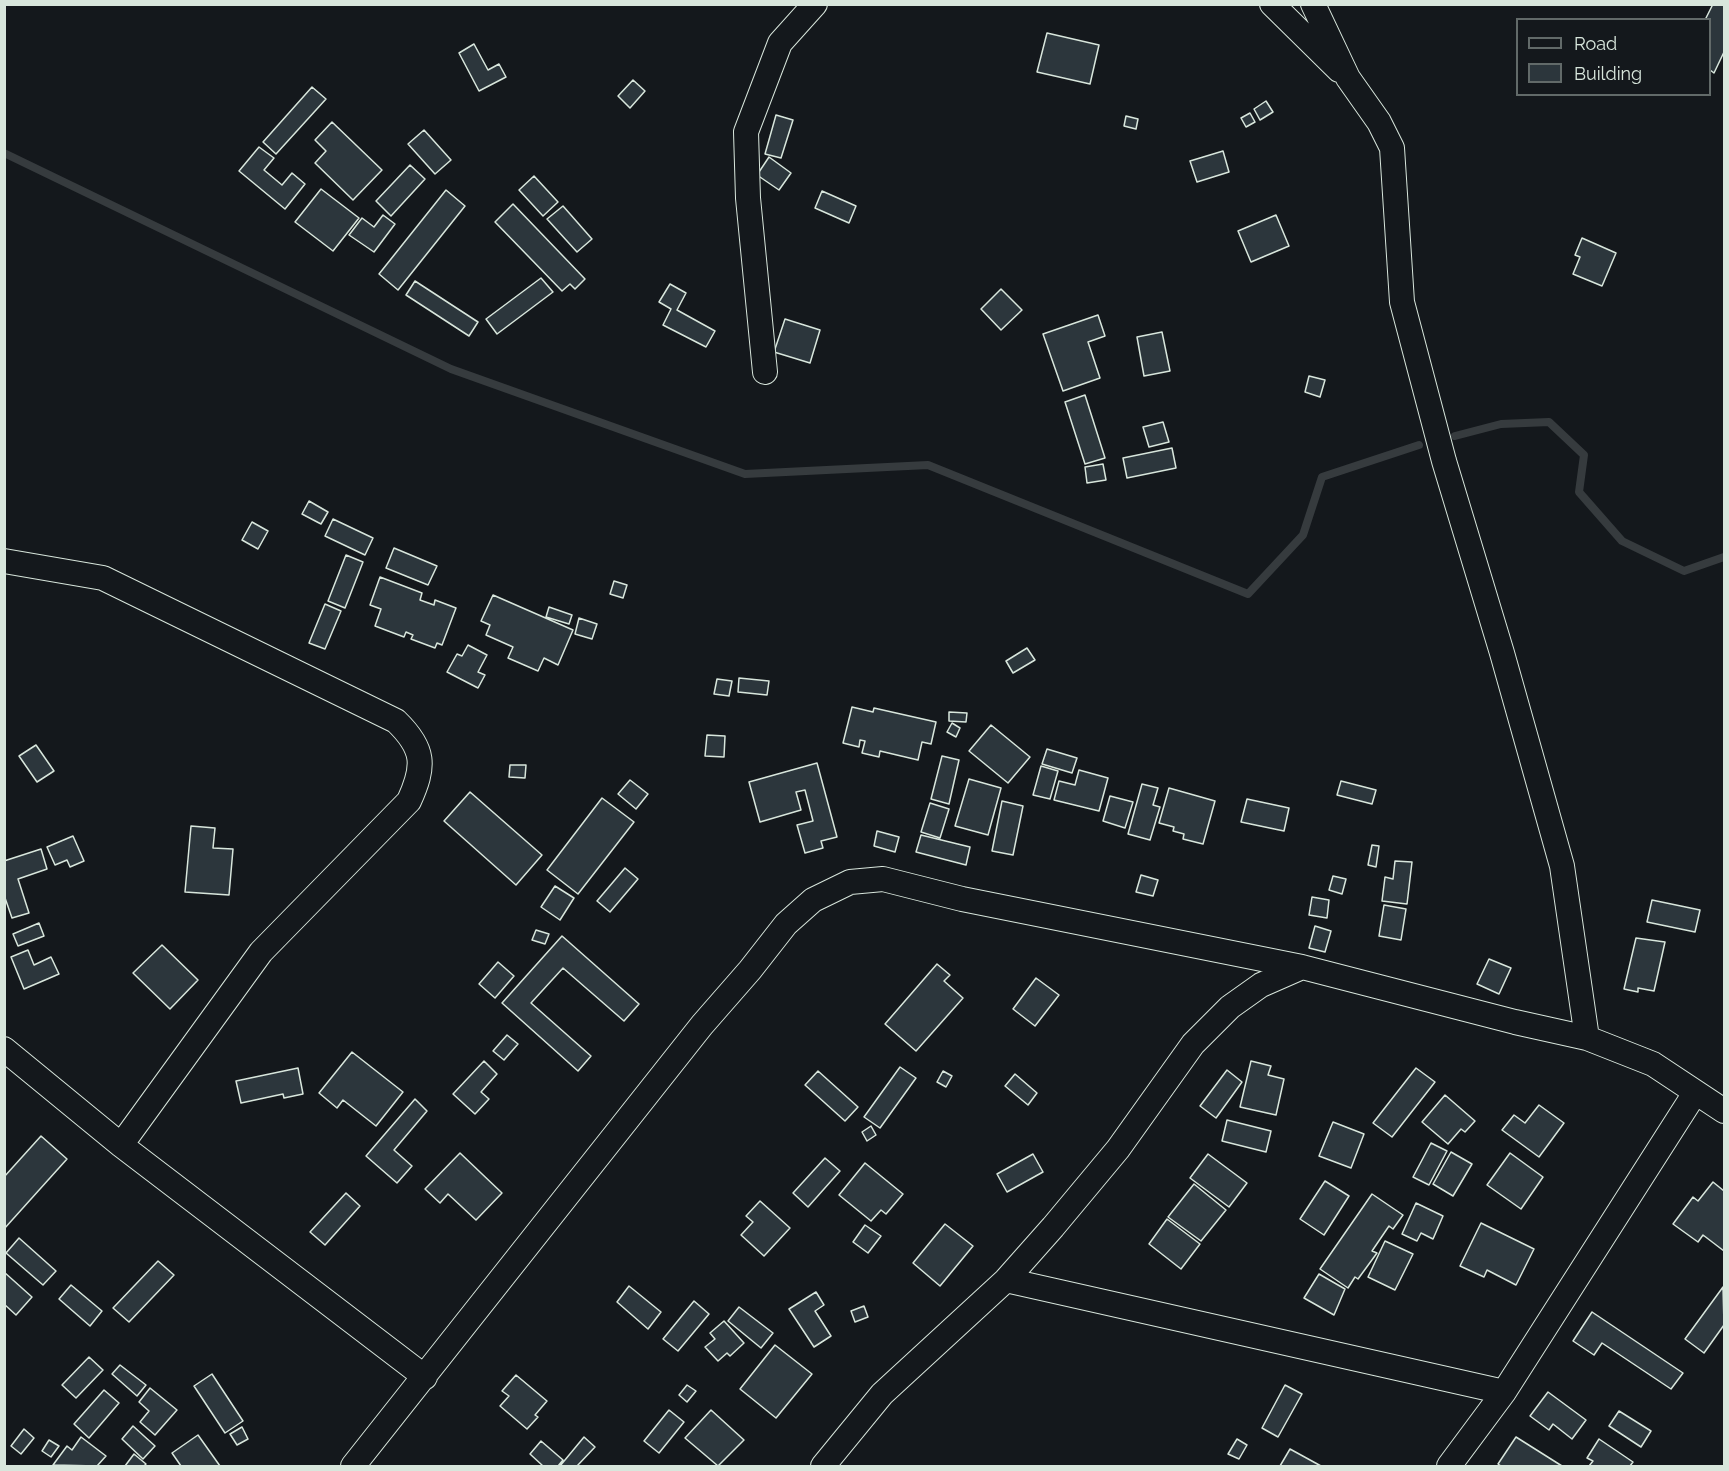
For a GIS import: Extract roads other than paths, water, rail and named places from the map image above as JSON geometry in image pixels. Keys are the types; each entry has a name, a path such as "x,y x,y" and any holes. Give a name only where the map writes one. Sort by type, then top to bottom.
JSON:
{"street":[{"path":"765,372 748,198 746,132 780,43 815,4"},
{"path":"1272,4 1291,26 1347,78 1379,122 1392,148 1402,302 1444,461 1562,866 1587,1038"},
{"path":"1313,4 1347,78"},
{"path":"4,561 103,578 150,604 396,721 410,735 421,757 420,777 409,801 261,952 121,1145"},
{"path":"353,1467 695,1034 786,924 813,900 850,882 883,879 962,899 1302,967 1515,1022 1587,1038 1653,1064 1725,1111"},
{"path":"834,1463 882,1394 1006,1280 1118,1149 1193,1044 1238,1002 1261,985 1302,967"},
{"path":"4,1049 121,1145 425,1377"},
{"path":"1449,1467 1504,1392 1695,1093"},
{"path":"1006,1280 1504,1392"}],"waterway":[{"path":"4,153 451,369 745,474 928,465 1248,594 1303,535 1322,477 1419,445"},
{"path":"1455,436 1501,424 1549,422 1584,455 1579,492 1622,541 1684,571 1724,557"}]}
